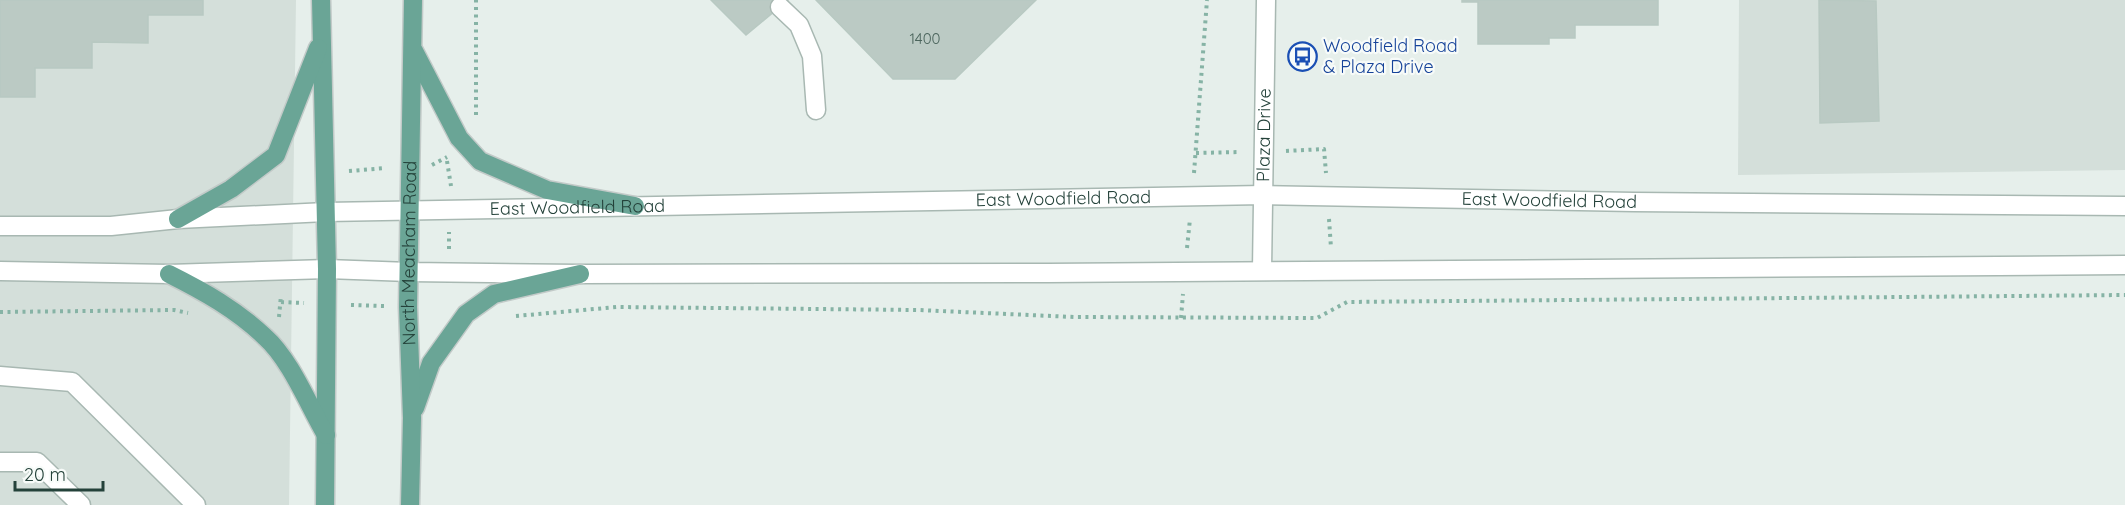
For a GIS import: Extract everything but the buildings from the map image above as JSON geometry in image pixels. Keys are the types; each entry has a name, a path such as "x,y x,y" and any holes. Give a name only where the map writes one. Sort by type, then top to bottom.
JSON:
{"main road":[{"path":"321,0 327,269 325,505"},
{"name":"North Meacham Road","path":"410,505 412,418 408,307 413,0"},
{"path":"178,219 231,189 276,155 321,41"},
{"path":"412,48 459,138 480,161 546,190 635,206"},
{"path":"169,274 213,296 266,337 283,358 327,438"},
{"path":"412,418 431,363 466,314 494,294 580,274"}],"street":[{"name":"Plaza Drive","path":"1263,270 1266,0"},
{"path":"780,7 799,25 812,56 816,110"},
{"name":"East Woodfield Road","path":"0,226 111,226 178,219 326,212 1263,195 1634,202 2125,206"},
{"path":"0,271 169,274 327,269 580,274 1048,273 2125,265"},
{"path":"0,376 72,382 195,505"},
{"path":"0,462 37,462 81,505"}],"path":[{"path":"476,0 476,116"},
{"path":"1181,318 1207,0"},
{"path":"1324,149 1336,308"},
{"path":"325,173 436,164 447,157 451,186"},
{"path":"278,321 281,313 281,293"},
{"path":"506,317 617,307 918,310 1074,317 1317,318 1347,302 2125,295"},
{"path":"281,302 408,307"},
{"path":"0,312 174,310 197,314"}],"shaded area":[{"path":"0,0 296,0 289,505 0,505"},
{"path":"1739,0 2125,0 2125,170 1738,175"}],"place":[{"name":"Woodfield Road & Plaza Drive","path":"1302,56"}]}
